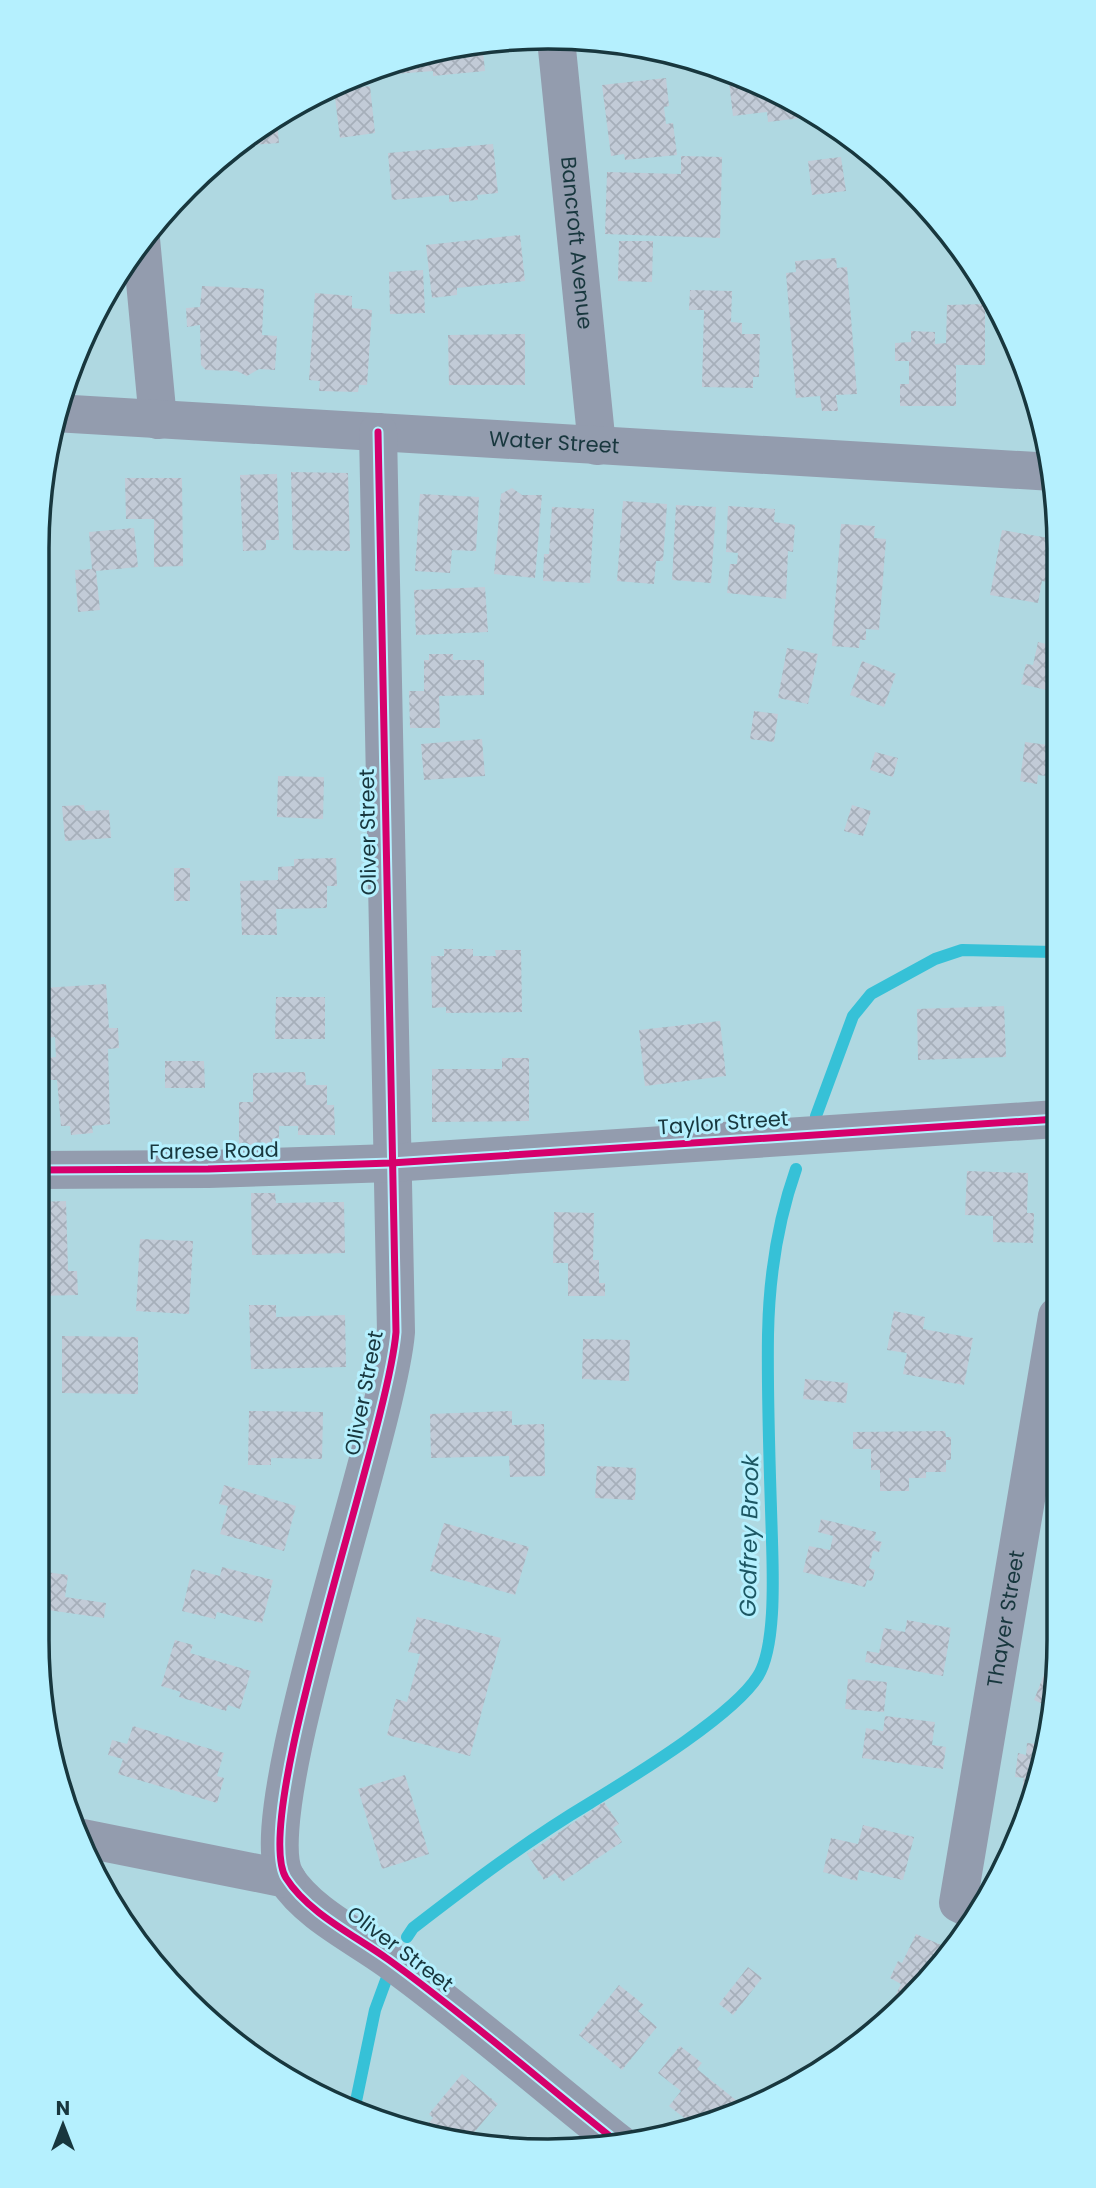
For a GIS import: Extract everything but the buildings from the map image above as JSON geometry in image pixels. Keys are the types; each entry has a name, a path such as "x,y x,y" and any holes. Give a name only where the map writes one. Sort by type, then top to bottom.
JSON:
{"street":[{"name":"Bancroft Avenue","path":"557,49 597,446"},
{"path":"143,257 158,420"},
{"name":"Water Street","path":"67,415 1041,471"},
{"name":"Oliver Street","path":"378,432 396,1318 392,1367 379,1424 299,1720 286,1780 278,1851 287,1879 310,1903 389,1960 609,2135"},
{"name":"Taylor Street","path":"391,1163 1047,1120"},
{"name":"Farese Road","path":"49,1170 208,1169 391,1163"},
{"name":"Thayer Street","path":"969,1908 958,1903 1047,1375"},
{"path":"91,1840 287,1879"}],"waterway":[{"name":"Godfrey Brook","path":"816,1116 853,1016 871,994 935,959 962,950 1047,952"},
{"name":"Godfrey Brook","path":"407,1937 413,1928 522,1847 705,1727 745,1692 758,1676 768,1648 773,1591 768,1387 770,1293 779,1230 796,1169"},
{"name":"Godfrey Brook","path":"356,2101 375,2010 386,1980"}],"cycle path":[{"path":"378,432 396,1332 370,1451 302,1705 286,1781 280,1841 286,1878 307,1902 448,2005 609,2135"},
{"path":"49,1170 208,1169 391,1163 1047,1120"}]}
